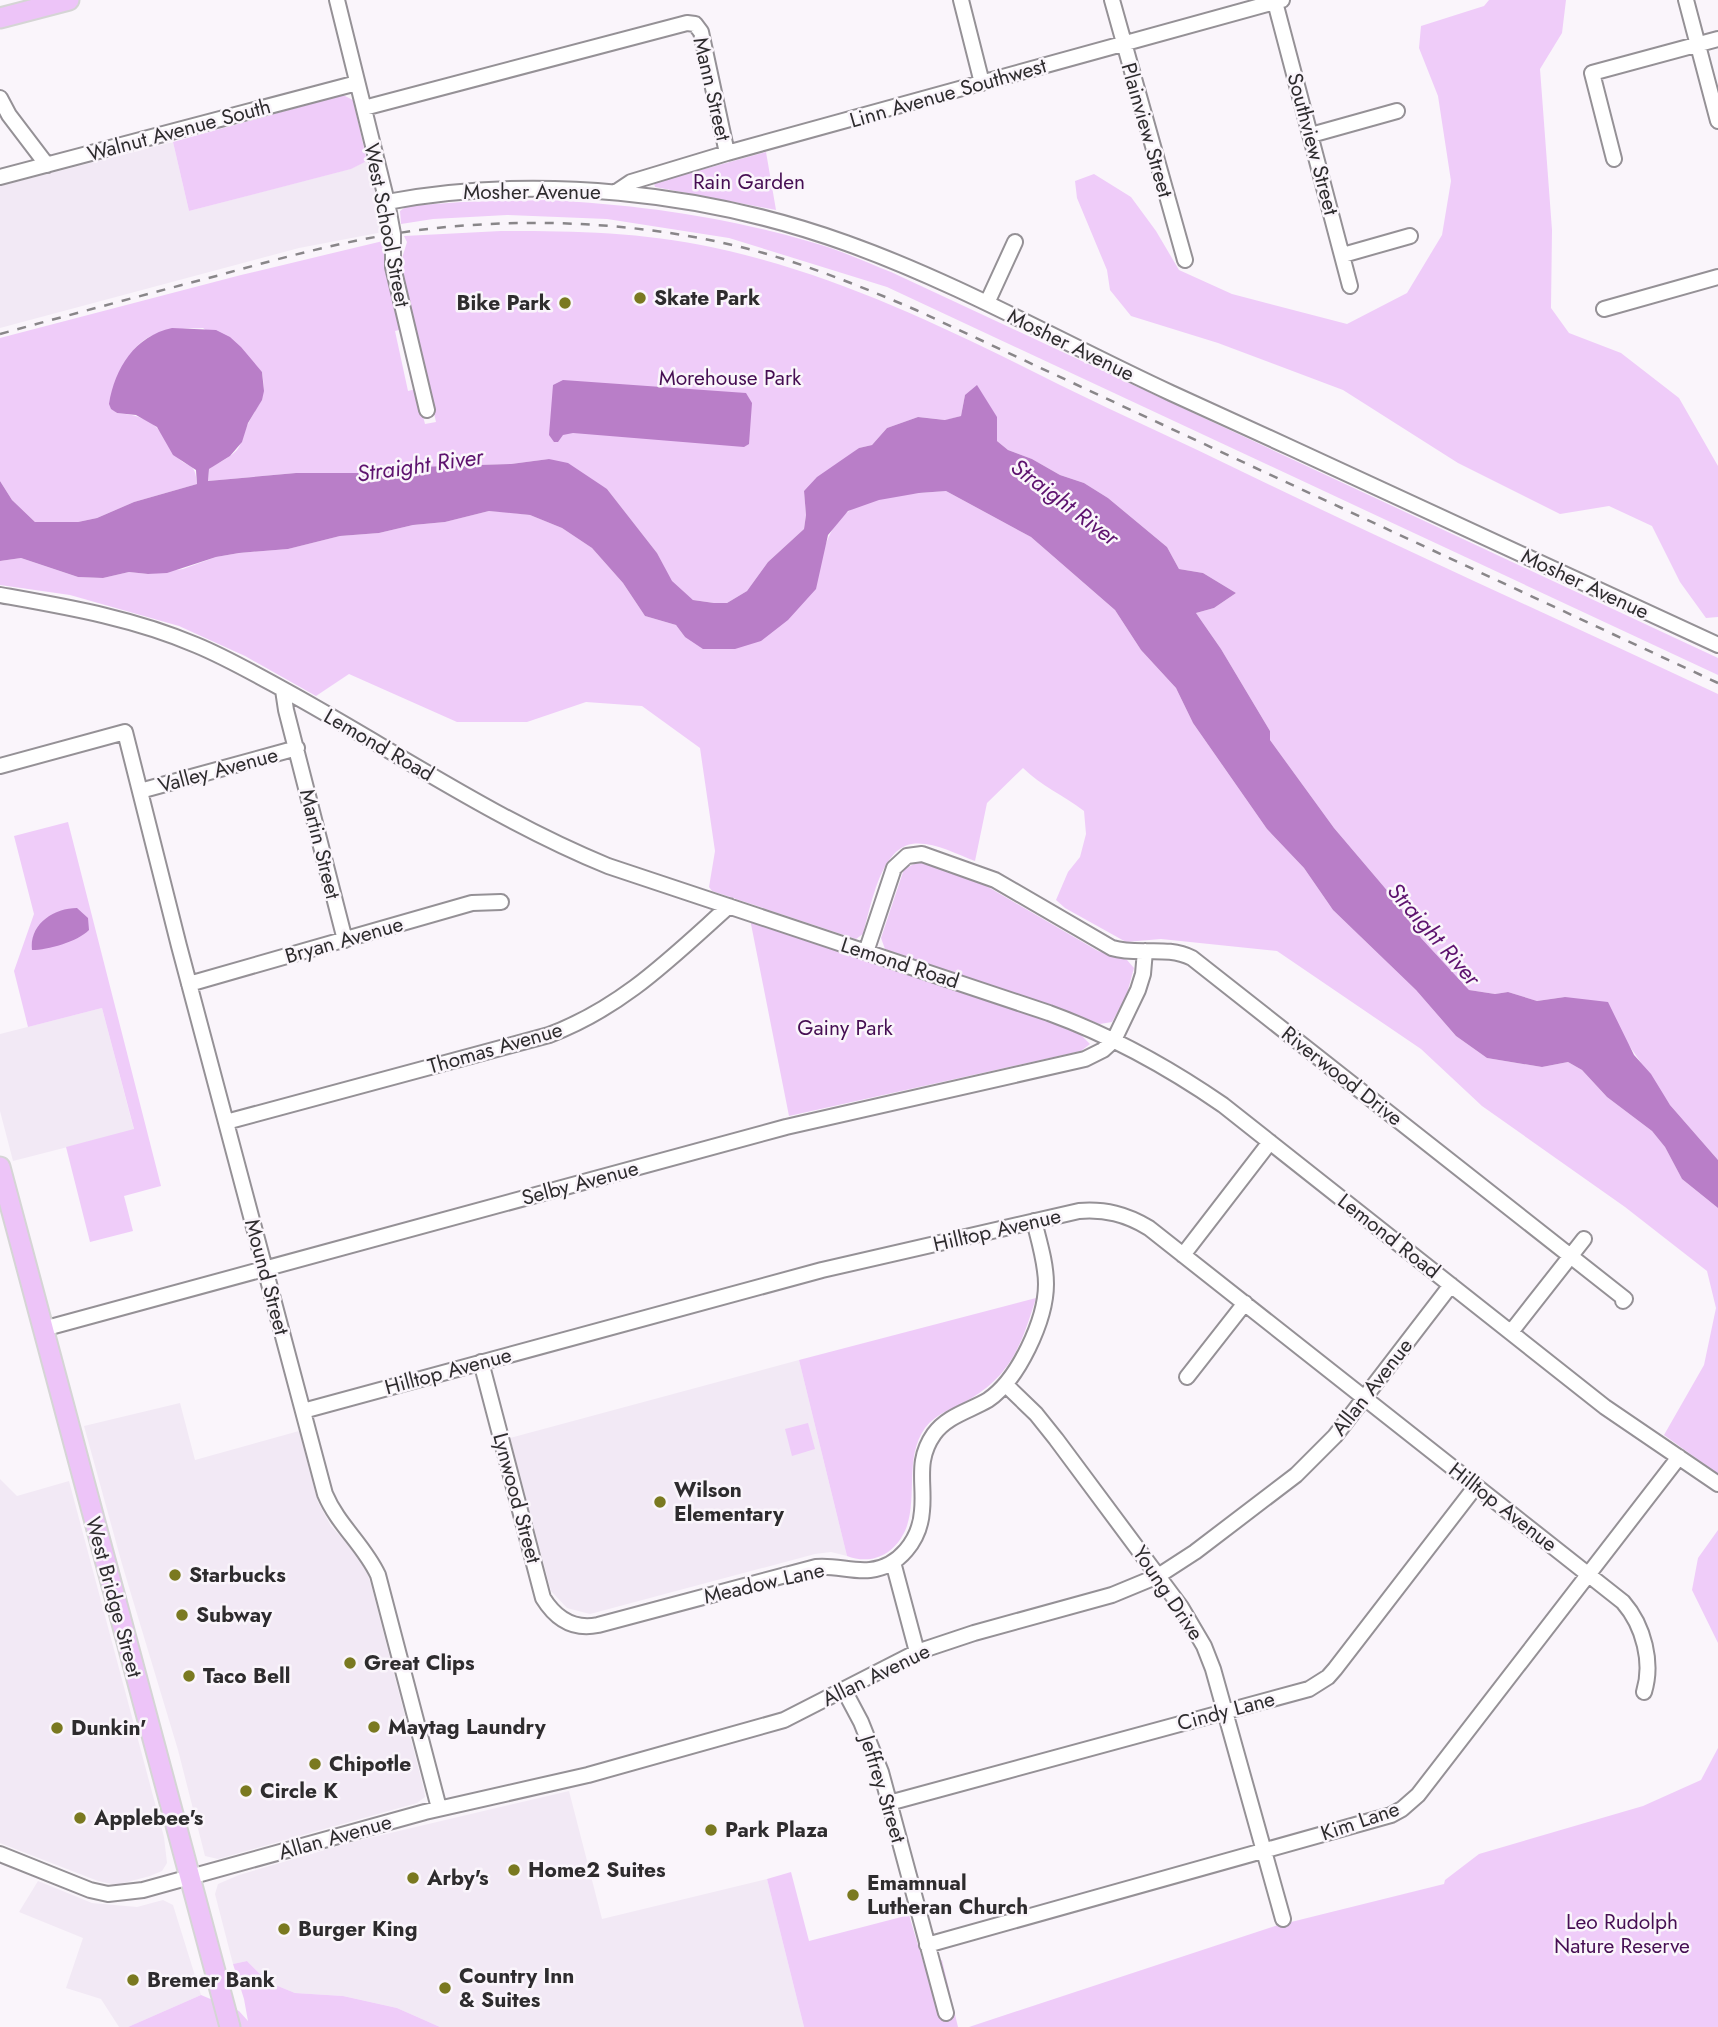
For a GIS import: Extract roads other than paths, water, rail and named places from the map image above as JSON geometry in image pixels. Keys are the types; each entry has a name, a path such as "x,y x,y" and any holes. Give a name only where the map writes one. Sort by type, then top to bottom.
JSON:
{"main road":[{"path":"0,18 69,0"},
{"name":"West Bridge Street","path":"0,1167 230,2027"}],"street":[{"name":"West School Street","path":"337,0 387,202 393,234 393,267 427,410"},
{"path":"961,0 982,83"},
{"name":"Plainview Street","path":"1112,0 1185,260"},
{"path":"1686,0 1718,121"},
{"name":"Linn Avenue Southwest","path":"616,192 631,182 727,153 1274,1"},
{"name":"Southview Street","path":"1274,1 1350,286"},
{"name":"Mann Street","path":"364,108 687,23 695,24 701,32 727,153"},
{"path":"1615,159 1592,73 1718,39"},
{"name":"Walnut Avenue South","path":"0,177 357,83"},
{"path":"0,98 9,115 47,165"},
{"path":"1311,135 1397,111"},
{"name":"Mosher Avenue","path":"387,202 418,196 483,191 616,192 739,211 803,228 883,257 987,303 1132,374 1718,645"},
{"path":"1343,255 1410,236"},
{"path":"987,303 1014,242"},
{"path":"1604,309 1718,277"},
{"name":"Lemond Road","path":"0,595 102,614 146,626 218,655 518,826 608,866 1049,1013 1114,1040 1187,1080 1270,1142 1605,1407 1718,1483"},
{"name":"Martin Street","path":"283,690 345,940"},
{"name":"Mound Street","path":"0,766 125,732 325,1494 332,1509 365,1552 378,1575 439,1808"},
{"name":"Valley Avenue","path":"140,791 297,748"},
{"name":"Riverwood Drive","path":"866,952 894,868 907,856 922,854 995,880 1112,948 1123,951 1171,951 1192,958 1571,1256 1625,1299 1623,1301"},
{"name":"Bryan Avenue","path":"189,984 472,903 500,902"},
{"name":"Thomas Avenue","path":"226,1122 538,1038 576,1025 642,984 729,906"},
{"path":"1114,1040 1139,990 1145,951"},
{"name":"Selby Avenue","path":"43,1329 786,1127 1085,1059 1103,1050 1114,1040"},
{"path":"1184,1255 1270,1142"},
{"name":"Hilltop Avenue","path":"303,1411 822,1270 1092,1210 1120,1214 1149,1228 1623,1602 1637,1624 1648,1660 1649,1676 1644,1692"},
{"path":"917,1652 893,1562 909,1547 920,1523 920,1472 929,1441 945,1423 987,1400 1006,1385 1023,1358 1045,1300 1045,1268 1034,1221"},
{"path":"1511,1332 1584,1239"},
{"name":"Allan Avenue","path":"0,1854 85,1889 108,1894 132,1892 439,1808 588,1775 784,1720 917,1652 974,1633 1112,1595 1158,1576 1195,1552 1296,1475 1335,1436 1451,1285"},
{"path":"1187,1377 1245,1303"},
{"name":"Lynwood Street","path":"481,1362 543,1598 559,1618 569,1624"},
{"name":"Young Drive","path":"1006,1385 1036,1414 1056,1439 1181,1607 1204,1646 1226,1712 1283,1919"},
{"name":"Kim Lane","path":"927,1945 1391,1815 1412,1801 1679,1457"},
{"name":"Cindy Lane","path":"889,1803 1309,1689 1328,1677 1476,1486"},
{"name":"Meadow Lane","path":"569,1624 598,1625 817,1567 871,1570 893,1562"},
{"name":"Jeffrey Street","path":"844,1690 872,1747 946,2013"}],"water":[{"name":"Straight River","path":"172,328 216,330 241,347 262,372 262,400 248,423 242,442 230,456 209,469 208,481 296,473 359,473 415,467 511,464 549,459 568,463 607,489 657,553 672,581 693,600 714,603 727,603 747,591 768,562 804,529 804,491 817,477 859,448 872,445 887,428 918,417 945,420 961,416 965,395 977,385 997,417 997,441 1008,450 1032,459 1060,475 1084,483 1108,498 1167,547 1179,569 1203,573 1236,593 1214,608 1196,613 1270,731 1270,740 1334,828 1396,901 1421,938 1469,990 1495,994 1508,992 1537,1001 1565,997 1608,1002 1634,1055 1651,1074 1670,1105 1718,1160 1718,1208 1682,1179 1665,1147 1652,1131 1607,1097 1582,1070 1568,1062 1542,1067 1487,1058 1456,1036 1416,990 1333,910 1304,868 1267,829 1193,723 1176,688 1141,650 1115,610 1031,537 946,491 879,500 848,511 828,535 816,589 788,620 761,641 735,649 703,649 685,637 676,625 645,616 623,583 592,548 562,528 530,515 489,511 445,522 413,525 379,533 340,536 288,549 216,557 167,573 129,572 103,578 78,577 21,558 0,561 0,481 12,500 35,522 78,522 97,518 134,502 197,484 196,470 173,455 157,427 136,415 117,413 109,404 116,378 137,346 147,338"},
{"path":"563,380 746,393 752,403 749,444 744,447 573,433 563,435 558,442 554,442 549,435 553,385"},
{"path":"77,908 88,918 89,930 62,945 32,950 34,933 44,920 59,911"}],"railway":[{"path":"0,334 304,252 418,230 527,223 608,226 689,236 767,254 805,266 916,310 1718,683"}],"place":[{"name":"Skate Park","path":"640,298"},
{"name":"Bike Park","path":"565,303"},
{"name":"Wilson Elementary","path":"660,1502"},
{"name":"Starbucks","path":"175,1575"},
{"name":"Subway","path":"182,1615"},
{"name":"Great Clips","path":"350,1663"},
{"name":"Taco Bell","path":"189,1676"},
{"name":"Maytag Laundry","path":"374,1727"},
{"name":"Dunkin'","path":"57,1728"},
{"name":"Chipotle","path":"315,1764"},
{"name":"Circle K","path":"246,1791"},
{"name":"Applebee's","path":"80,1818"},
{"name":"Park Plaza","path":"711,1830"},
{"name":"Home2 Suites","path":"514,1870"},
{"name":"Arby's","path":"413,1878"},
{"name":"Emamnual Lutheran Church","path":"853,1895"},
{"name":"Burger King","path":"284,1929"},
{"name":"Bremer Bank","path":"133,1980"},
{"name":"Country Inn & Suites","path":"445,1988"}],"park label":[{"name":"Rain Garden","path":"749,182"},
{"name":"Morehouse Park","path":"730,378"},
{"name":"Gainy Park","path":"845,1028"},
{"name":"Leo Rudolph Nature Reserve","path":"1622,1934"}]}
